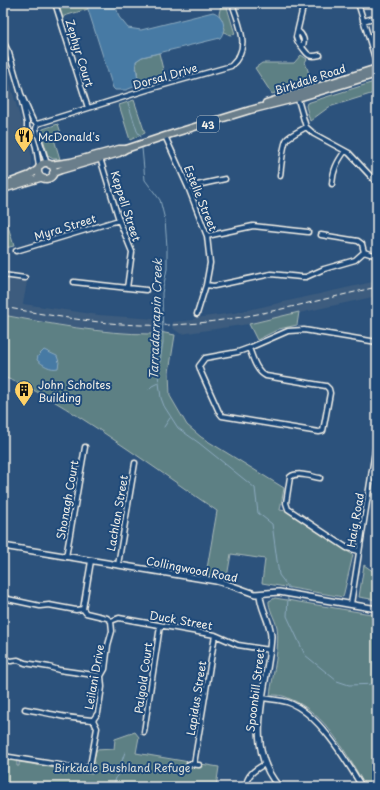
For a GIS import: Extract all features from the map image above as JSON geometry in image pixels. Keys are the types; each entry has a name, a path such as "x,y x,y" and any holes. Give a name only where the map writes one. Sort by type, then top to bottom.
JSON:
{"main road":[{"name":"Birkdale Road","path":"297,96 377,66"},
{"name":"Birkdale Road","path":"49,164 71,162 119,153 126,149 250,110 267,103 377,74"},
{"name":"Birkdale Road","path":"53,174 100,156"},
{"name":"43","path":"3,185 30,175 43,164 49,164"},
{"path":"49,164 53,169 53,174"},
{"path":"38,168 40,178"},
{"name":"43","path":"3,189 40,178 48,179 53,174"}],"street":[{"name":"Zephyr Court","path":"55,3 88,108"},
{"name":"Dorsal Drive","path":"37,124 231,66 239,58 243,45 242,36 232,3"},
{"path":"303,3 296,37 297,41 307,55 320,55"},
{"path":"358,3 377,66"},
{"path":"363,21 377,16"},
{"path":"298,31 303,37 304,41 302,47"},
{"path":"3,41 9,53 21,94 27,123 26,128 31,132 36,147 38,168"},
{"path":"21,94 33,120 37,124 36,130 49,164"},
{"path":"297,96 306,127 314,134 349,153 377,183"},
{"path":"27,123 33,120"},
{"path":"280,176 286,139 306,127"},
{"path":"31,132 36,130"},
{"name":"Estelle Street","path":"165,136 188,187 207,236 210,263 206,285 197,314"},
{"path":"332,184 332,173 345,151"},
{"name":"Keppell Street","path":"100,156 119,220 132,252 127,288"},
{"path":"188,187 225,180"},
{"name":"Myra Street","path":"16,251 119,220"},
{"path":"207,236 254,226 308,232"},
{"path":"321,235 358,241 362,244 364,252"},
{"path":"364,252 377,255"},
{"path":"206,285 214,286 271,274 306,277 324,269 355,260 364,252"},
{"path":"3,275 25,278"},
{"path":"74,282 146,290"},
{"path":"249,348 258,370 266,376 326,386 329,389 330,394 323,431 318,432 222,416 218,412 199,366 205,358 238,352 294,329 377,342"},
{"name":"Haig Road","path":"351,604 359,551 375,474 377,438"},
{"name":"Shonagh Court","path":"66,557 85,447"},
{"name":"Lachlan Street","path":"118,565 135,463"},
{"path":"320,478 298,474 290,477 286,503 288,509 347,548 359,551"},
{"name":"Collingwood Road","path":"3,546 222,583 237,587 250,593 260,594 279,592 377,608"},
{"path":"91,561 84,609 86,613 107,618 112,621"},
{"name":"Spoonbill Street","path":"260,594 261,604 270,624 271,636 258,734 259,745 269,773 279,787"},
{"path":"3,598 40,606 49,605 76,610 84,609"},
{"name":"Duck Street","path":"112,621 118,618 215,635 238,645 270,650"},
{"name":"Leilani Drive","path":"3,756 81,769 87,769 90,766 97,728 93,720 98,713 102,687 101,676 105,669 108,645 112,631 112,621"},
{"name":"Palgold Court","path":"144,732 160,626"},
{"name":"Lapidus Street","path":"194,764 215,635"},
{"path":"3,659 11,661 18,660 25,663 58,670 101,676"},
{"path":"262,698 287,702 314,720 331,739 362,787"},
{"path":"25,709 42,711 54,715 93,720"},
{"path":"245,787 250,773 265,764"}],"shaded area":[{"path":"86,3 115,3 119,17 128,28 141,30 213,12 220,16 224,27 220,38 142,57 136,61 138,80 136,86 126,90 115,90 113,88"},
{"path":"3,61 31,153 31,167 28,172 3,178"},
{"path":"3,279 27,282 23,304 99,315 155,319 155,326 157,326 157,328 151,334 137,334 79,328 3,315"},
{"path":"377,281 377,296 249,324 181,334 172,328 172,322 234,313"},
{"path":"44,350 57,356 59,362 58,368 49,368 37,360 38,356"}],"green space":[{"path":"65,3 86,3 88,9 64,16 64,19 62,19 58,5"},
{"path":"226,4 235,34 230,35 224,32 225,29 219,14 221,5"},
{"path":"159,53 165,78 136,86 138,77 136,61 142,57"},
{"path":"301,55 307,59 305,62 312,82 272,94 255,68 262,63 294,63"},
{"path":"377,81 377,92 329,107 310,121 306,106 307,103"},
{"path":"134,100 145,133 130,140 119,105"},
{"path":"58,124 62,136 54,139 60,159 53,159 48,156 41,131"},
{"path":"7,223 14,246 5,248 3,241 3,228 5,229 6,227 3,224"},
{"path":"299,312 297,325 279,329 257,340 249,324"},
{"path":"3,315 95,330 132,334 151,334 155,331 175,335 169,372 170,396 187,425 201,437 284,488 280,510 286,511 353,555 343,597 262,583 265,559 231,554 227,577 206,574 217,511 66,408 29,388 3,377"},
{"path":"364,565 377,574 377,600 359,597"},
{"path":"275,598 377,615 377,787 366,787 343,748 314,713 286,697 270,695 277,652 278,635 269,601"},
{"name":"Birkdale Bushland Refuge","path":"135,732 139,737 136,753 219,767 216,787 3,786 3,759 17,761 17,766 19,766 19,762 92,774 96,750 114,749 115,739"}],"waterway":[{"name":"Tarradarrapin Creek","path":"128,103 137,131 141,137"},
{"name":"Tarradarrapin Creek","path":"142,148 145,180 160,200 165,220 167,269 162,293 163,342 158,375 161,398 164,406 178,428 255,488 258,513 272,524 279,575 289,588"},
{"path":"149,389 158,383"},
{"path":"164,427 170,418"},
{"name":"Tarradarrapin Creek","path":"288,597 287,616 305,655 337,681 349,685 377,684"},
{"path":"113,787 125,752"}],"railway":[{"path":"3,307 66,318 108,323 171,325 249,316 377,287"}],"place":[{"name":"McDonald's","path":"24,153"},
{"name":"John Scholtes Building","path":"24,407"}]}
